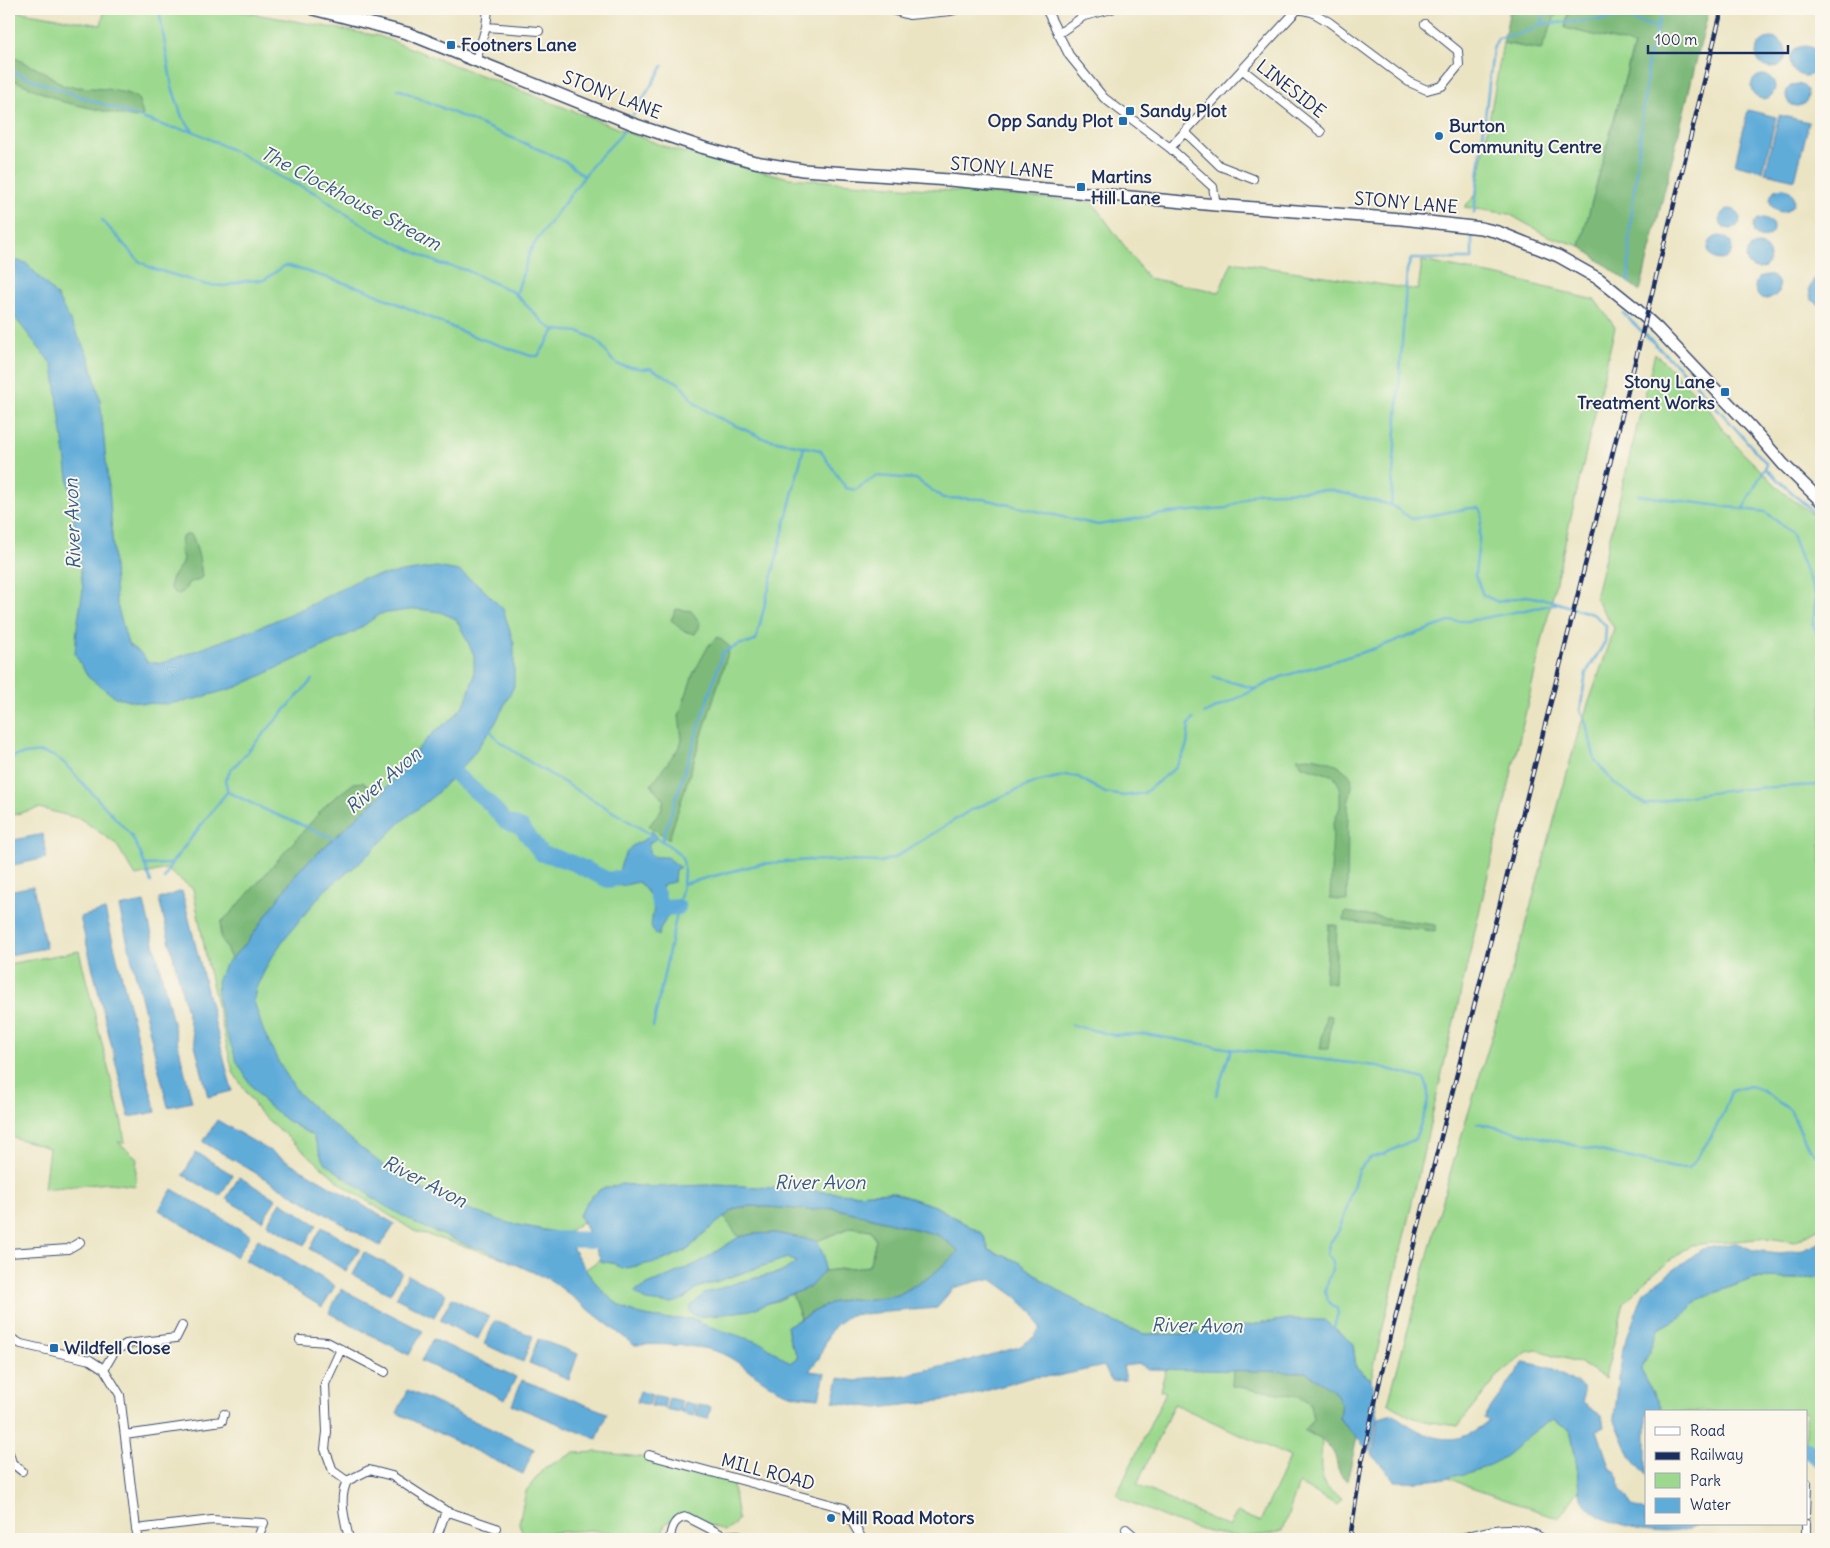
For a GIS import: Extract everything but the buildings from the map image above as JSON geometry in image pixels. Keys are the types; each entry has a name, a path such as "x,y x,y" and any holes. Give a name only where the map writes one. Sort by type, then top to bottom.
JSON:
{"main road":[{"name":"STONY LANE","path":"313,9 407,33 633,124 700,147 755,162 803,170 949,180 1216,205 1402,219 1481,228 1498,232 1558,256 1599,280 1658,329 1783,464 1821,501"}],"street":[{"path":"476,60 486,27 488,9"},
{"path":"888,9 909,14 958,9"},
{"path":"1046,9 1070,55 1104,98 1170,148 1213,187 1216,205"},
{"path":"1058,34 1086,12 1112,9"},
{"path":"1170,148 1298,9 1312,12 1329,22 1409,82 1427,90 1442,86 1459,65 1458,51 1425,24"},
{"path":"486,27 539,31"},
{"name":"LINESIDE","path":"1243,70 1321,132"},
{"path":"1185,132 1220,166 1253,179"},
{"path":"9,1254 68,1249 80,1242"},
{"path":"104,1369 114,1352 126,1344 176,1338 182,1326"},
{"path":"9,1337 21,1344 90,1360 104,1369 120,1395 136,1529 139,1539"},
{"path":"300,1340 327,1342 385,1372"},
{"path":"341,1349 325,1384 327,1432 325,1449 333,1471 347,1481"},
{"path":"125,1435 222,1421 224,1414"},
{"path":"9,1453 12,1463 22,1471"},
{"name":"MILL ROAD","path":"649,1455 844,1508 862,1539"},
{"path":"349,1539 342,1506 343,1489 347,1481 369,1470 392,1476 446,1511 496,1528"},
{"path":"436,1539 446,1511"},
{"path":"670,1539 671,1528 674,1523 687,1517 724,1536 738,1535"},
{"path":"136,1529 212,1520 267,1523 257,1539"},
{"path":"1806,1526 1806,1539"},
{"path":"1126,1529 1134,1536 1134,1539"},
{"path":"1459,1539 1485,1530 1506,1529 1531,1533 1543,1539"}],"green space":[{"path":"105,9 227,9 379,36 674,150 789,178 1092,202 1148,278 1219,292 1232,262 1418,290 1422,261 1504,277 1595,300 1615,327 1371,1379 1356,1368 1353,1343 1289,1319 1191,1334 1144,1334 1111,1321 1055,1289 1019,1262 989,1250 983,1234 935,1206 891,1192 853,1194 743,1186 648,1187 622,1184 601,1189 589,1199 579,1215 582,1222 565,1234 519,1225 503,1258 414,1231 345,1187 260,1113 233,1072 209,971 193,889 166,869 136,876 116,844 81,819 39,808 9,816 9,10 101,25"},
{"path":"1510,9 1558,9 1541,50 1503,43"},
{"path":"1558,9 1569,9 1565,28 1634,44 1580,246 1548,236 1509,214 1464,207 1476,195 1503,43 1541,50"},
{"path":"1569,9 1709,9 1640,291 1580,246 1634,45 1565,28"},
{"path":"9,55 46,73 64,86 106,89 126,93 138,98 143,115 135,118 63,102 9,78"},
{"path":"1655,353 1707,406 1741,451 1784,493 1821,520 1821,1227 1794,1242 1768,1238 1691,1245 1654,1273 1624,1303 1605,1378 1580,1363 1537,1350 1527,1352 1497,1377 1458,1426 1424,1421 1409,1416 1388,1403 1451,1170 1521,941 1578,733 1614,628 1595,598"},
{"path":"188,534 192,535 196,545 202,577 197,581 189,582 184,591 177,595 170,588 171,579 181,565 183,558 180,551 182,537"},
{"path":"676,609 691,611 700,622 695,634 683,631 671,620"},
{"path":"718,637 730,647 669,839 649,826 661,810 664,800 651,785 680,746 682,739 679,716 693,674 709,645"},
{"path":"1308,757 1331,762 1351,776 1352,787 1348,804 1347,901 1330,899 1333,825 1340,807 1340,787 1334,776 1302,766 1297,758"},
{"path":"363,782 379,797 298,871 248,941 231,959 220,936 221,922 328,803 354,783"},
{"path":"1345,912 1435,925 1435,931 1352,922 1344,920"},
{"path":"1329,925 1337,925 1335,984 1325,982"},
{"path":"79,951 122,1124 125,1143 118,1142 137,1158 135,1186 109,1183 44,1189 49,1148 9,1136 9,964"},
{"path":"1326,1015 1332,1016 1328,1049 1320,1049"},
{"path":"751,1206 812,1210 834,1208 938,1235 959,1251 931,1276 898,1295 864,1300 849,1299 830,1303 801,1318 792,1294 810,1287 824,1271 869,1266 876,1241 871,1230 851,1227 817,1241 775,1233 739,1237 724,1217 736,1208"},
{"path":"724,1217 739,1237 698,1263 635,1292 684,1299 697,1288 787,1258 798,1262 782,1272 739,1282 714,1316 777,1301 792,1294 801,1318 787,1327 790,1342 798,1357 790,1363 758,1346 702,1324 699,1321 687,1318 651,1317 627,1310 607,1295 585,1270 600,1259 602,1262 613,1263 688,1250 703,1234"},
{"path":"851,1227 871,1230 876,1241 869,1266 824,1271 824,1257 817,1241"},
{"path":"1821,1277 1821,1460 1808,1450 1808,1410 1662,1410 1641,1370 1659,1329 1684,1315 1700,1299 1754,1278 1798,1279"},
{"path":"1166,1369 1233,1370 1232,1386 1300,1396 1311,1404 1314,1419 1304,1430 1322,1440 1321,1466 1324,1481 1333,1493 1342,1498 1337,1505 1299,1484 1282,1531 1239,1536 1199,1530 1120,1498 1117,1494 1166,1392 1160,1390","holes":["1174,1404 1290,1457 1260,1522 1237,1512 1229,1527 1137,1485"]},
{"path":"1233,1370 1306,1372 1333,1390 1341,1403 1339,1419 1357,1438 1347,1481 1340,1473 1334,1453 1326,1443 1304,1430 1314,1419 1311,1404 1300,1396 1232,1386"},
{"path":"1553,1419 1570,1430 1579,1490 1559,1518 1468,1487 1447,1477 1481,1467"},
{"path":"599,1452 648,1458 732,1480 738,1519 732,1527 724,1531 689,1515 679,1514 665,1524 661,1539 590,1530 523,1535 519,1523 526,1491 544,1468 574,1453"}],"water":[{"path":"1771,38 1782,42 1786,53 1782,64 1771,68 1760,64 1756,53 1760,42"},
{"path":"1805,46 1816,50 1820,61 1816,72 1805,76 1794,72 1790,61 1794,50"},
{"path":"1763,75 1771,79 1775,87 1771,95 1763,99 1755,95 1751,87 1755,79"},
{"path":"1793,84 1801,84 1808,91 1808,99 1801,106 1793,106 1786,99 1786,91"},
{"path":"1748,110 1776,117 1763,171 1735,164"},
{"path":"1779,115 1809,122 1795,180 1765,173"},
{"path":"1782,188 1791,191 1794,200 1791,209 1782,212 1773,209 1770,200 1773,191"},
{"path":"1726,209 1734,209 1740,215 1740,223 1734,229 1726,229 1720,223 1720,215"},
{"path":"1759,218 1767,218 1773,224 1773,232 1767,238 1759,238 1753,232 1753,224"},
{"path":"1720,236 1729,239 1732,248 1729,257 1720,260 1711,257 1708,248 1711,239"},
{"path":"1758,245 1767,248 1770,257 1767,266 1758,269 1749,266 1746,257 1749,248"},
{"path":"9,259 26,263 57,296 89,357 100,399 110,501 116,601 128,644 143,655 147,662 162,663 260,627 308,606 362,578 436,567 459,571 481,587 503,609 514,644 514,686 495,724 468,761 436,794 402,821 362,861 325,890 284,939 270,960 256,988 254,1001 263,1030 279,1063 298,1093 326,1119 390,1171 415,1186 476,1212 508,1223 565,1234 593,1280 602,1291 623,1308 652,1317 669,1319 687,1318 699,1321 702,1324 764,1344 790,1363 798,1357 790,1342 787,1326 830,1303 849,1299 864,1300 898,1295 931,1276 959,1251 938,1235 834,1208 812,1210 751,1206 736,1208 703,1234 688,1250 661,1261 622,1269 613,1263 602,1262 579,1215 589,1199 601,1189 622,1184 648,1187 743,1186 853,1194 891,1192 935,1206 983,1234 989,1250 1019,1262 1055,1289 1111,1321 1144,1334 1191,1334 1289,1319 1324,1320 1353,1343 1356,1368 1371,1379 1378,1416 1370,1452 1339,1419 1341,1403 1333,1390 1306,1372 1148,1369 1140,1364 1123,1366 1126,1380 1111,1381 1104,1366 1058,1376 1032,1377 969,1396 946,1400 878,1408 833,1402 839,1378 857,1381 866,1378 900,1376 1019,1347 1034,1337 1040,1329 1034,1314 1015,1296 991,1279 953,1288 937,1308 850,1315 837,1324 830,1332 819,1358 809,1371 825,1373 819,1398 795,1395 776,1388 734,1360 716,1351 681,1346 634,1345 552,1281 483,1249 469,1246 417,1224 382,1204 323,1161 313,1136 286,1120 266,1104 250,1084 237,1062 225,1029 218,1000 217,981 225,965 248,941 298,871 379,797 405,762 433,733 454,717 465,703 474,677 474,655 456,619 440,612 417,609 380,614 356,631 237,687 192,700 167,704 141,703 115,697 88,677 75,654 83,589 53,366 9,310"},
{"path":"1767,275 1776,278 1779,287 1776,296 1767,299 1758,296 1755,287 1758,278"},
{"path":"1821,275 1821,306 1811,299 1809,288 1814,279"},
{"path":"651,830 658,838 649,843 649,852 654,857 667,857 680,867 675,870 674,882 664,884 661,889 661,899 670,906 671,911 660,929 659,936 652,929 651,925 654,908 652,900 639,882 614,886 599,879 603,875 618,876 626,853 631,847 649,836"},
{"path":"43,834 46,858 9,866 9,841"},
{"path":"33,886 46,948 9,955 9,891"},
{"path":"182,891 232,1091 208,1097 159,899"},
{"path":"144,902 192,1102 168,1107 119,907"},
{"path":"105,910 156,1112 129,1117 80,917"},
{"path":"217,1120 395,1224 380,1246 203,1142"},
{"path":"196,1152 233,1175 220,1196 183,1175"},
{"path":"239,1177 276,1199 262,1221 226,1199"},
{"path":"172,1189 250,1235 236,1257 159,1210"},
{"path":"281,1202 317,1225 304,1245 267,1224"},
{"path":"322,1227 360,1249 346,1271 310,1249"},
{"path":"775,1233 817,1241 824,1257 824,1271 810,1287 751,1310 698,1317 690,1313 690,1307 703,1294 739,1282 782,1272 797,1262 787,1258 697,1288 684,1299 670,1304 646,1301 634,1291 698,1263 739,1237"},
{"path":"258,1239 335,1286 322,1307 245,1260"},
{"path":"1821,1242 1821,1277 1798,1279 1754,1278 1700,1299 1684,1315 1659,1329 1641,1370 1662,1410 1645,1410 1645,1474 1630,1456 1614,1418 1623,1348 1644,1292 1702,1249 1736,1243 1753,1250 1778,1253 1800,1251"},
{"path":"364,1252 402,1272 390,1294 353,1275"},
{"path":"408,1275 446,1294 434,1317 396,1298"},
{"path":"341,1289 423,1331 409,1355 329,1313"},
{"path":"452,1298 489,1317 477,1340 440,1320"},
{"path":"495,1321 533,1336 523,1362 484,1344"},
{"path":"433,1339 516,1377 505,1400 421,1361"},
{"path":"538,1339 578,1354 569,1379 529,1363"},
{"path":"1524,1362 1548,1367 1583,1387 1583,1403 1602,1416 1604,1427 1597,1430 1610,1469 1615,1471 1619,1478 1620,1490 1628,1498 1631,1505 1645,1512 1645,1526 1694,1526 1673,1531 1640,1530 1623,1526 1595,1513 1586,1505 1581,1495 1570,1430 1553,1419 1501,1459 1477,1470 1450,1477 1422,1481 1395,1481 1372,1454 1379,1418 1393,1414 1417,1430 1441,1438 1452,1439 1476,1430 1489,1421 1484,1418"},
{"path":"522,1380 607,1413 597,1439 512,1405"},
{"path":"408,1390 534,1449 523,1474 397,1413"},
{"path":"640,1391 652,1395 649,1405 637,1402"},
{"path":"654,1395 666,1398 664,1408 651,1406"},
{"path":"669,1398 681,1401 680,1412 666,1409"},
{"path":"684,1402 697,1405 694,1416 681,1413"},
{"path":"699,1405 711,1407 708,1419 696,1416"}],"waterway":[{"name":"The Clockhouse Stream","path":"159,9 172,87 182,117 193,131 242,155 284,179 318,194 375,232 440,264 466,270 513,292 546,325 555,330 580,332 591,337 619,365 644,369 650,368 679,383 695,403 715,416 763,438 820,450 846,488 855,490 876,476 916,479 943,498 983,499 1098,525 1169,513 1227,508 1256,493 1331,490 1391,505 1412,519 1469,508 1479,508 1482,513 1475,575 1483,595 1498,602 1526,596 1549,600 1595,615 1606,626 1605,642 1586,673 1580,711 1586,723 1595,760 1614,783 1646,805 1711,793 1755,788 1821,785"},
{"path":"1474,213 1493,49 1498,38 1535,28 1541,23 1545,9"},
{"path":"1629,283 1629,238 1649,56 1663,9"},
{"path":"1541,24 1625,18 1658,28"},
{"path":"633,115 663,66"},
{"path":"9,70 168,127 192,131"},
{"path":"398,89 552,155 566,162 584,176"},
{"path":"516,295 530,251 539,237 594,163 619,137 624,129"},
{"path":"102,220 139,261 151,268 207,285 225,286 244,281 264,280 284,266 289,266 364,289 470,335 531,356 538,356 555,330"},
{"path":"1391,505 1407,270 1411,259 1472,259 1472,231"},
{"path":"1623,313 1694,382 1767,464 1743,509 1766,512 1791,533 1816,597 1813,624 1821,644"},
{"path":"662,841 723,652 756,640 804,447"},
{"path":"1765,468 1821,519"},
{"path":"1638,495 1743,509"},
{"path":"1204,714 1281,677 1370,650 1452,621 1468,621 1556,604"},
{"path":"1213,677 1257,689"},
{"path":"228,792 225,780 231,770 312,680"},
{"path":"683,884 760,864 809,860 880,862 894,858 969,811 1036,782 1067,775 1078,777 1105,793 1124,796 1144,793 1175,768 1187,745 1189,724 1193,719"},
{"path":"490,730 499,741 528,761 662,841 675,850 682,858 684,868 683,884 653,1027"},
{"path":"9,757 37,752 49,754 63,762 131,835 140,852 151,882"},
{"name":"River Avon","path":"439,760 490,804 505,821 522,828 542,854 575,864 608,880 623,877"},
{"path":"164,879 171,864 227,792"},
{"path":"228,792 270,812 336,839"},
{"path":"144,865 170,864"},
{"name":"River Avon","path":"657,894 659,903 665,908 678,907"},
{"path":"1072,1025 1113,1035 1145,1034 1231,1049 1377,1066 1424,1079 1427,1085 1428,1101 1415,1139 1384,1154 1370,1158 1358,1170 1344,1217 1338,1232 1329,1244 1327,1255 1333,1261 1333,1265 1325,1292 1327,1300 1337,1309 1338,1313 1333,1330"},
{"path":"1216,1095 1231,1049"},
{"path":"1477,1123 1675,1168 1688,1168 1714,1132 1731,1091 1750,1086 1763,1091 1790,1110 1807,1145 1821,1160"},
{"name":"River Avon","path":"547,1239 598,1240 611,1236"},
{"path":"1808,1450 1821,1460"}],"railway":[{"path":"1350,1539 1362,1461 1381,1375 1570,626 1722,9"}],"place":[{"name":"Footners Lane","path":"451,45"},
{"name":"Sandy Plot","path":"1130,111"},
{"name":"Opp Sandy Plot","path":"1123,121"},
{"name":"Burton Community Centre","path":"1439,136"},
{"name":"Martins Hill Lane","path":"1081,187"},
{"name":"Stony Lane Treatment Works","path":"1725,392"},
{"name":"Wildfell Close","path":"54,1348"},
{"name":"Mill Road Motors","path":"831,1518"}]}
